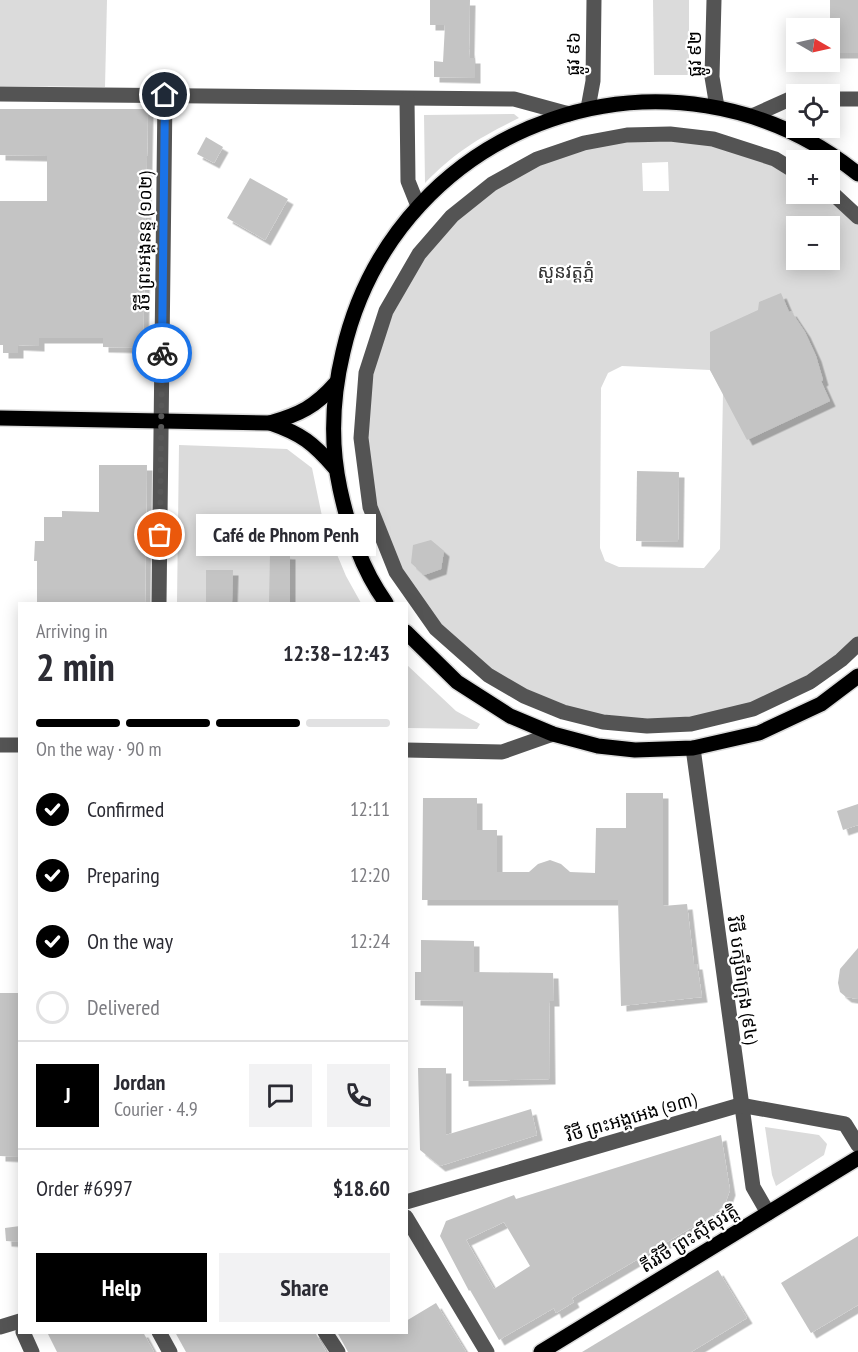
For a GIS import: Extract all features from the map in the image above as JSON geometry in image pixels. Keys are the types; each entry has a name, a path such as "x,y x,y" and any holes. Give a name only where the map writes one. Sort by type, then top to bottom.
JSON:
{"main road":[{"path":"385,602 375,587 349,529 335,468 333,425 336,383 350,323 374,267 418,206 443,183 482,153 524,130 588,108 621,103 653,102 717,107 752,116 816,145 858,174"},
{"path":"270,423 311,407 322,399 336,383"},
{"path":"0,418 270,423 296,432 310,442 335,468"},
{"path":"408,634 457,682 510,716 553,734 598,746 635,750 693,748 759,733 821,704 858,676"},
{"name":"តីរវិថី ព្រះស៊ីសុវត្តិ","path":"541,1352 858,1158"}],"street":[{"name":"ផ្លូវ ៩៦","path":"588,108 593,81 594,0"},
{"name":"ផ្លូវ ៩២","path":"714,0 712,77 717,107"},
{"path":"0,94 514,99 570,114"},
{"name":"វិថី ព្រះអង្គនន្ទ (១០២)","path":"159,602 165,95"},
{"path":"407,99 408,181 418,206"},
{"path":"840,99 858,99"},
{"path":"752,116 786,101"},
{"path":"786,166 775,159 713,139 670,134 627,135 584,143 537,159 492,184 452,216 418,254 386,310 366,373 361,438 370,507 396,572 436,629 488,675 524,696 563,712 603,722 647,726 691,724 753,710 810,682 841,660 858,644"},
{"path":"840,200 858,217"},
{"path":"408,750 502,752 553,734"},
{"path":"0,745 18,745"},
{"name":"វិថី បក្សីចំាក្រុង (៩៤)","path":"693,748 740,1105 753,1186 768,1213"},
{"name":"វិថី ព្រះអង្គអេង (១៣)","path":"408,1201 740,1105 845,1124 858,1145"},
{"path":"408,1220 487,1352"},
{"path":"0,1327 18,1325"},
{"path":"24,1334 32,1352"},
{"path":"160,1334 170,1352"},
{"path":"326,1334 338,1352"}],"green space":[{"path":"0,0 107,0 105,87 0,86"},
{"path":"653,0 689,0 689,75 654,75"},
{"path":"514,114 519,118 469,146 447,162 425,183 424,115"},
{"name":"សួនវត្ដភ្នំ","path":"627,138 713,143 786,171 786,204 838,204 858,222 858,640 839,657 752,706 691,721 647,723 564,709 490,672 439,627 399,570 374,506 364,438 370,373 389,312 421,256 454,218 538,162","holes":["668,162 669,191 643,191 642,163","622,366 710,370 723,393 720,549 704,568 619,567 605,561 600,548 601,388 608,373"]},
{"path":"179,445 287,449 312,468 323,521 346,576 360,602 177,602"},
{"path":"408,666 456,711 480,724 477,729 408,728"},
{"path":"765,1127 819,1135 827,1144 824,1155 776,1186 772,1175"}],"building":[{"path":"430,0 470,0 469,49 470,58 475,58 475,78 434,77 434,61 443,62 445,25 430,25"},
{"path":"830,0 858,0 858,53 840,53 840,18 830,18"},
{"path":"0,109 148,109 143,348 103,347 103,338 39,338 39,346 18,345 18,353 3,353 3,345 0,345 0,201 47,201 47,156 0,155"},
{"path":"206,137 223,147 214,163 197,154"},
{"path":"250,178 288,199 265,240 227,218"},
{"path":"781,293 789,312 791,311 805,332 816,356 823,380 821,381 830,401 747,440 710,370 710,332 758,310 759,302"},
{"path":"99,465 147,465 145,602 37,602 35,541 44,541 44,517 62,517 62,511 99,512"},
{"path":"637,471 679,472 678,542 636,541"},
{"path":"431,540 444,551 441,569 424,575 411,563 413,545"},
{"path":"270,553 290,554 290,602 269,602"},
{"path":"206,570 233,570 232,602 206,602"},
{"path":"626,793 663,793 663,906 687,904 694,964 697,964 702,997 621,1006 618,900 422,900 423,798 477,798 477,830 497,830 497,872 529,872 538,864 550,860 561,864 570,872 595,873 596,828 626,828"},
{"path":"858,804 858,825 843,830 837,811"},
{"path":"421,940 474,941 474,972 553,973 554,1001 549,1001 550,1079 463,1081 463,1001 415,1000 415,972 421,972"},
{"path":"858,948 858,999 846,997 840,992 838,983 840,969"},
{"path":"0,993 18,993 18,1157 0,1156"},
{"path":"418,1068 446,1068 446,1135 531,1109 537,1135 440,1166 420,1150"},
{"path":"721,1135 730,1190 725,1204 716,1213 572,1298 574,1302 556,1313 554,1308 499,1340 469,1291 440,1236 446,1221 514,1195 516,1199","holes":["504,1222 530,1266 494,1289 466,1240"]},
{"path":"18,1226 18,1242 6,1241 5,1228"},
{"path":"858,1236 858,1305 811,1333 781,1283"},
{"path":"718,1270 747,1318 691,1352 582,1352"},
{"path":"436,1303 466,1352 348,1352 338,1334 408,1334 408,1320"},
{"path":"48,1334 144,1334 154,1352 57,1352"},
{"path":"176,1334 316,1334 326,1352 186,1352"}],"way so far":[{"path":"160,535 162,353"}],"place":[{"name":"Café de Phnom Penh","path":"160,535"}],"route":[{"path":"162,353 165,95"}]}
